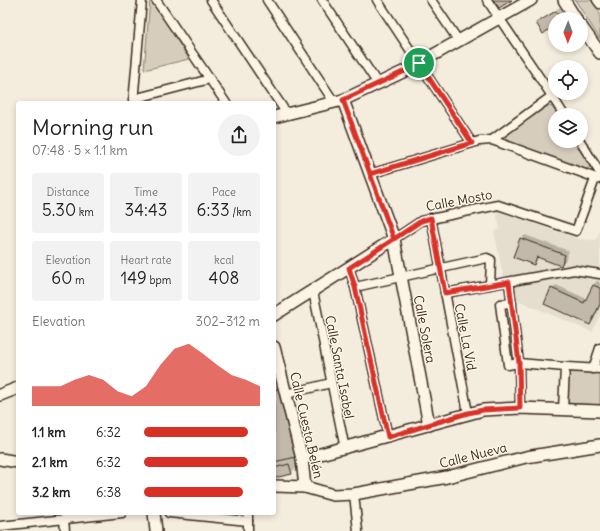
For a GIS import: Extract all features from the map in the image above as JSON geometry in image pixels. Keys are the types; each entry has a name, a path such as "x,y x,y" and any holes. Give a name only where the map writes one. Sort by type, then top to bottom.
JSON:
{"street":[{"path":"142,0 133,101 210,79"},
{"path":"156,0 225,101"},
{"path":"211,0 287,114"},
{"path":"267,0 339,101"},
{"path":"322,0 378,84"},
{"path":"377,0 472,143"},
{"path":"431,0 458,40"},
{"path":"487,0 548,90"},
{"path":"276,117 339,101 378,84 419,63 531,0"},
{"path":"564,0 572,12"},
{"path":"597,0 600,4"},
{"path":"588,36 600,53"},
{"path":"370,174 472,143 492,140 548,99"},
{"name":"Calle Solera","path":"339,101 370,174 394,239 429,425"},
{"path":"492,140 598,177"},
{"path":"584,148 598,177"},
{"name":"Calle Mosto","path":"276,314 421,221 431,218 498,205 576,231 598,177"},
{"name":"Calle La Vid","path":"431,218 468,413"},
{"path":"355,287 487,258 491,260 490,285"},
{"path":"349,268 355,287 388,437"},
{"path":"445,293 574,270 600,274"},
{"path":"509,282 519,363 520,408"},
{"name":"Calle Santa Isabel","path":"313,291 345,449"},
{"path":"512,303 500,304 508,365 519,363 597,369 600,348"},
{"name":"Calle Cuesta Belén","path":"276,355 302,459 306,487 333,495 354,494"},
{"path":"562,410 566,367"},
{"path":"286,394 331,383"},
{"path":"0,395 16,389"},
{"path":"302,459 345,449 483,410 520,408 600,411"},
{"name":"Calle Nueva","path":"354,494 447,478 526,457 600,446"},
{"path":"0,459 16,462"},
{"path":"276,486 306,487"},
{"path":"354,494 358,531"},
{"path":"0,526 103,515"},
{"path":"154,515 156,531"},
{"path":"208,515 248,517 248,531"},
{"path":"64,519 66,531"}],"shaded area":[{"path":"150,0 152,0 189,59 144,70"},
{"path":"575,0 591,0 600,12 600,39 588,20 588,12 583,12"},
{"path":"551,106 553,108 548,108 548,148 580,148 590,163 589,168 584,170 509,141 507,138 508,133 546,107"},
{"path":"497,211 579,239 596,240 600,231 600,269 580,266 569,267 504,280 494,231 500,229"},
{"path":"575,274 595,276 600,279 600,315 592,332 515,299 513,286"},
{"path":"567,371 600,372 600,405 565,403"}],"building":[{"path":"493,0 512,0 499,8"},
{"path":"548,16 548,30 543,34 536,23"},
{"path":"520,238 565,255 561,266 537,257 534,265 513,257"},
{"path":"593,285 600,288 600,304 590,325 544,304 551,288 584,303"},
{"path":"280,388 296,457 276,462 276,389"},
{"path":"289,464 292,474 276,478 276,467"}],"route":[{"path":"419,63 343,100 370,174 394,239 349,268 355,287 388,437 468,413 483,410 520,408 519,363 509,282 445,293 431,218 421,221 394,239 382,206 370,174 472,143 419,63"}]}
